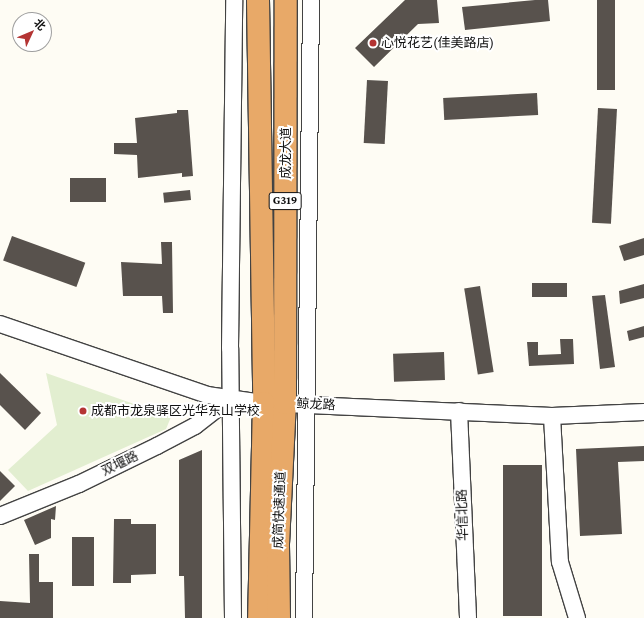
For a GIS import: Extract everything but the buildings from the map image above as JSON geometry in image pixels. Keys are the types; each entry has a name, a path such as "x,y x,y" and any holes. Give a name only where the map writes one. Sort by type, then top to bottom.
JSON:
{"highway":[{"name":"成龙大道","path":"258,0 264,403"},
{"name":"成龙大道","path":"285,403 286,0"},
{"name":"成简快速通道","path":"260,618 264,403"},
{"name":"成简快速通道","path":"280,618 278,544 285,403"}],"street":[{"path":"233,618 231,398 234,0"},
{"path":"304,618 312,0"},
{"name":"鲸龙路","path":"0,324 207,395 264,403 552,416 644,412"},
{"name":"双堰路","path":"0,516 79,484 157,446 195,426 231,398"},
{"name":"华信北路","path":"459,411 468,618"},
{"path":"552,416 560,562 577,618"}],"green space":[{"path":"46,373 171,417 166,429 28,491 8,470 57,425"}],"place":[{"name":"心悦花艺(佳美路店)","path":"373,43"},
{"name":"成都市龙泉驿区光华东山学校","path":"83,411"}]}
